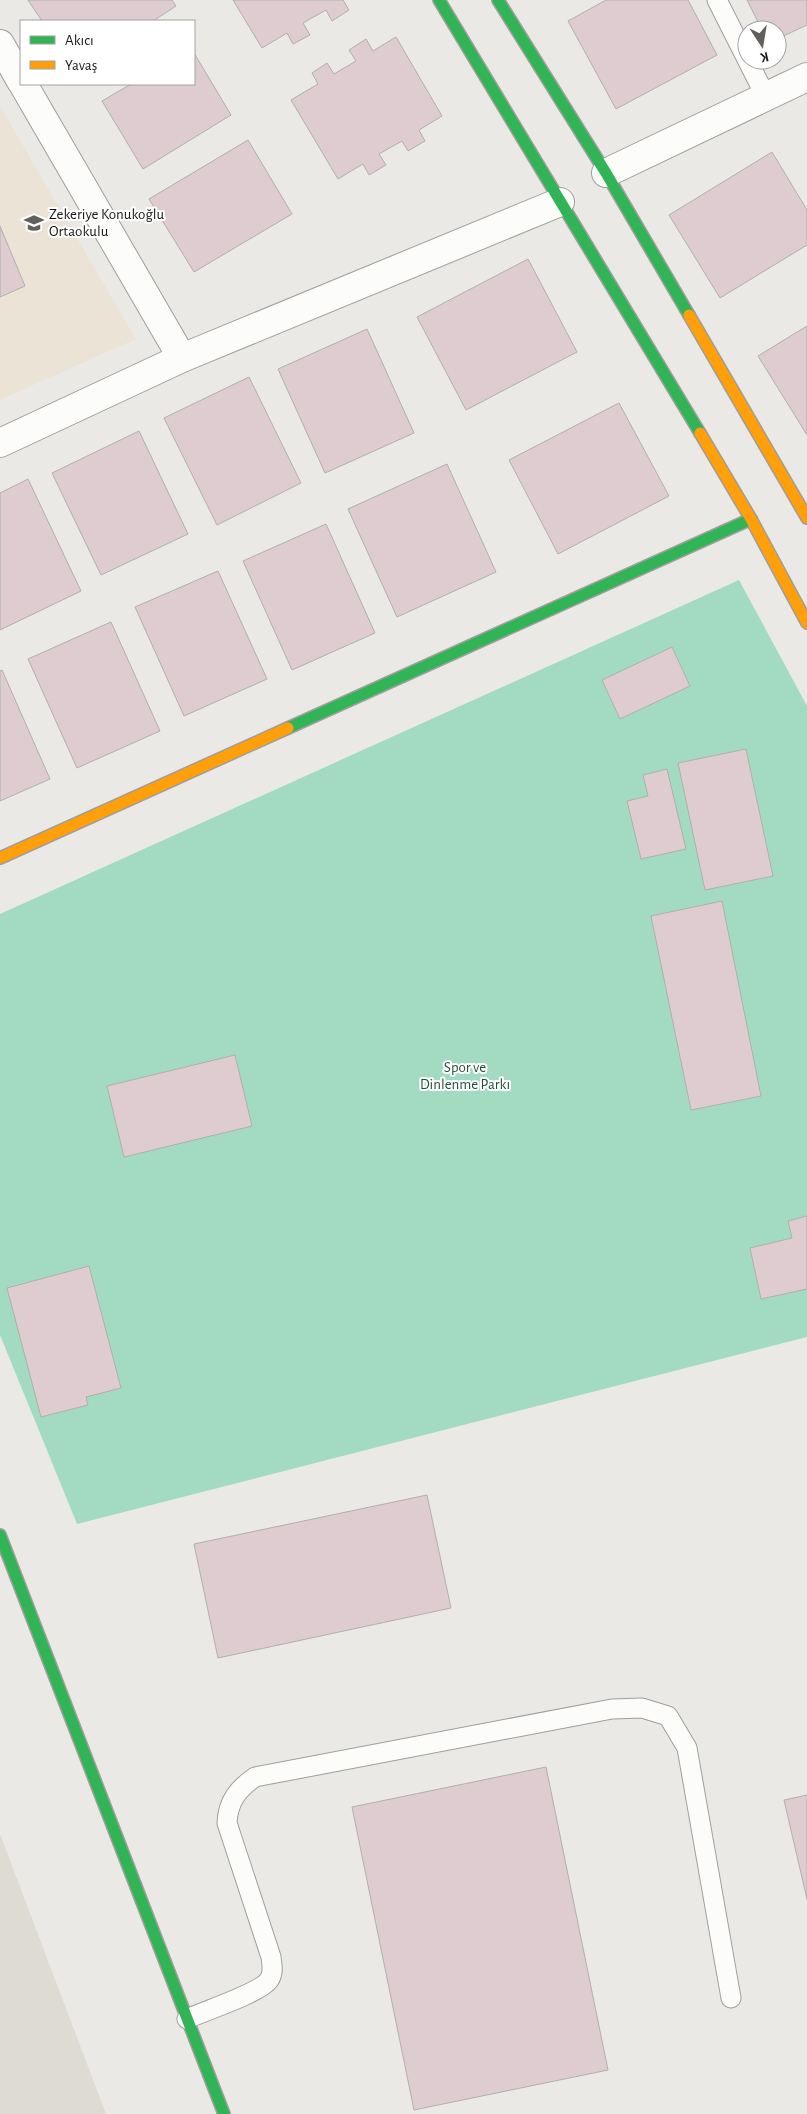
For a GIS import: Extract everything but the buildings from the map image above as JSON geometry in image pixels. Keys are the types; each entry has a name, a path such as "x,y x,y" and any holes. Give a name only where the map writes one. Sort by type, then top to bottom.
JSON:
{"street":[{"path":"439,0 751,519 807,623"},
{"path":"498,0 606,174 803,503"},
{"path":"0,44 20,78"},
{"path":"606,174 807,77"},
{"path":"24,85 182,358"},
{"path":"0,443 182,358 560,202"},
{"path":"0,858 751,519"},
{"path":"0,1536 224,2114"}],"lane":[{"path":"717,0 766,97"},
{"path":"187,2018 258,1989 269,1980 273,1969 271,1957 227,1823 228,1808 244,1785 255,1777 612,1709 642,1708 668,1716 687,1748 731,1998"}],"shaded area":[{"name":"Zekeriye Konukoğlu Ortaokulu","path":"0,106 136,339 0,400"},
{"path":"0,1834 106,2114 0,2114"}],"green space":[{"name":"Spor ve Dinlenme Parkı","path":"739,580 807,706 807,1337 77,1524 0,1335 0,914"}],"traffic: fast":[{"path":"439,0 700,433"},
{"path":"498,0 606,173 689,315"},
{"path":"288,728 751,519"},
{"path":"0,1535 224,2114"}],"traffic: slow":[{"path":"689,315 807,518"},
{"path":"700,433 751,519 807,623"},
{"path":"0,858 288,728"}],"place":[{"name":"Zekeriye Konukoğlu Ortaokulu","path":"34,223"}]}
